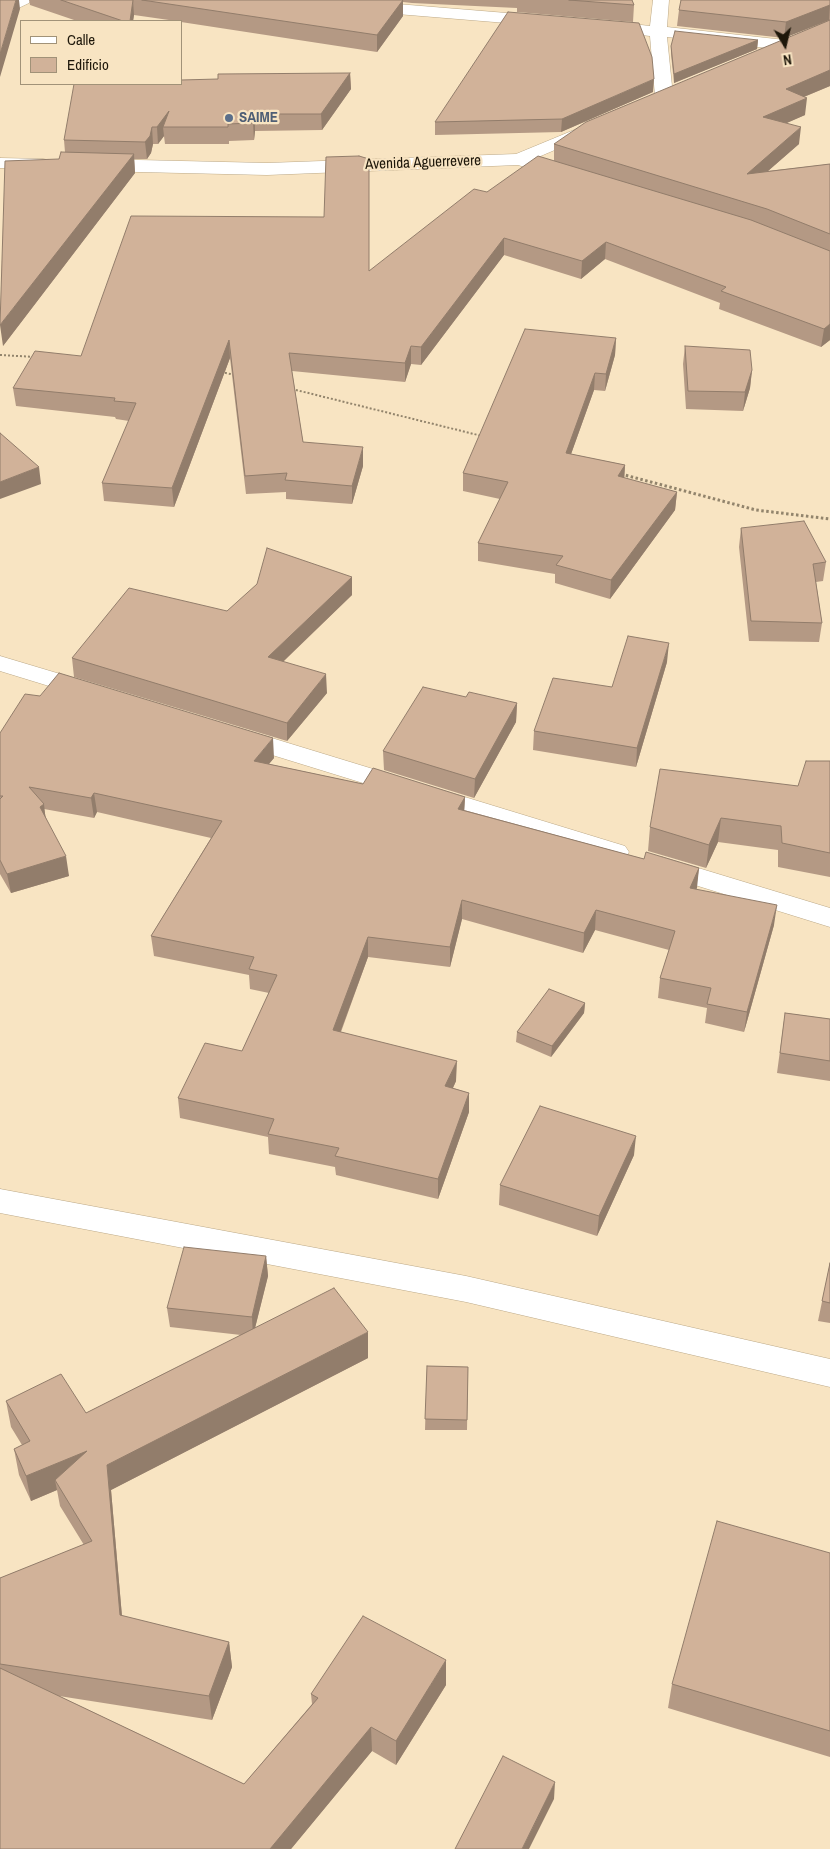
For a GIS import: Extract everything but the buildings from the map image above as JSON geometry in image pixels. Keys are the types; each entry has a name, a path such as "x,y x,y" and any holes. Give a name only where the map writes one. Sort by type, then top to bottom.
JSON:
{"street":[{"path":"0,12 23,0"},
{"path":"343,0 397,9 561,23"},
{"path":"661,0 658,31 664,96"},
{"path":"590,25 785,45"},
{"path":"750,60 803,38"},
{"path":"646,104 682,89"},
{"path":"519,159 610,120"},
{"name":"Avenida Aguerrevere","path":"79,164 267,169 519,159 586,180"},
{"path":"0,163 59,164"},
{"path":"0,663 114,698"},
{"path":"219,730 830,918"},
{"path":"0,1200 466,1289 830,1373"}],"path":[{"path":"0,355 39,357"},
{"path":"213,370 242,377"},
{"path":"290,389 490,438"},
{"path":"614,472 756,510 830,520"}],"place":[{"name":"SAIME","path":"229,118"}]}
